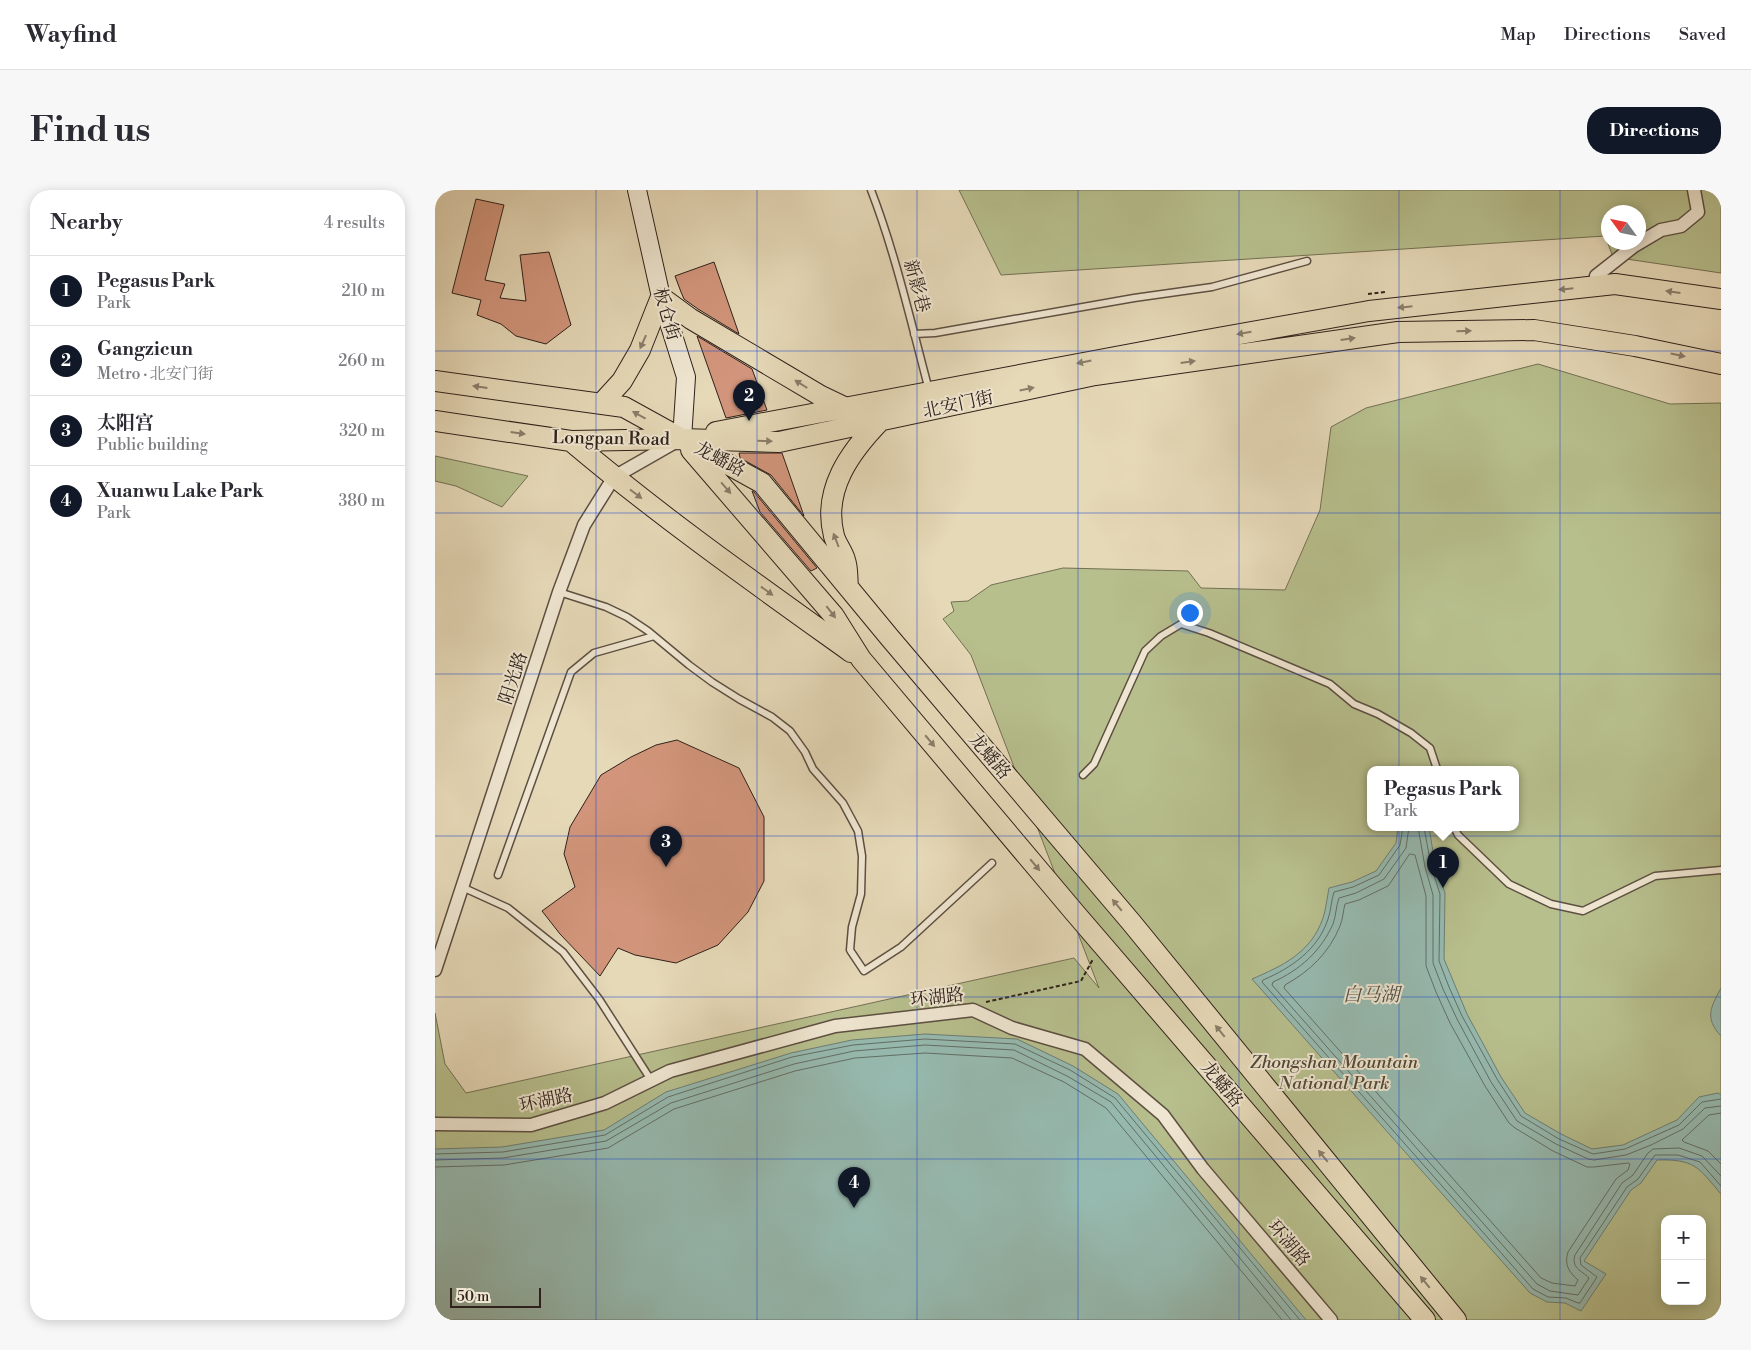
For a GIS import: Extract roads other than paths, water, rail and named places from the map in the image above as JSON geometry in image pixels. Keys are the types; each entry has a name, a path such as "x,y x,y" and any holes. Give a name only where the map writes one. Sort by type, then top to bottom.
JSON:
{"main road":[{"name":"板仓街","path":"637,190 661,297 686,377 682,439"},
{"path":"682,439 929,391 1369,311 1605,277 1721,299"},
{"path":"601,404 622,381 640,350 661,297 691,319 821,396 844,407"},
{"name":"北安门街","path":"682,439 779,442 1095,375 1398,332 1534,330 1635,346 1721,364"},
{"name":"Longpan Road","path":"435,381 624,407 682,439"},
{"name":"Longpan Road","path":"435,421 571,441 682,439"},
{"path":"848,587 845,561 835,538 831,520 836,482 846,462 860,442 880,421"},
{"name":"龙蟠路","path":"682,439 762,482 848,587 1131,922 1456,1320"},
{"name":"龙蟠路","path":"682,439 834,616 861,659 1101,944 1425,1320"},
{"path":"571,441 614,477 693,537 861,659"}],"street":[{"path":"1605,277 1634,246 1661,230 1681,226 1698,212 1695,190"},
{"name":"阳光路","path":"435,970 559,592 584,525 614,477 682,439"},
{"name":"环湖路","path":"435,1124 531,1125 605,1103 670,1071 835,1026 973,1010 1012,1028 1085,1049 1163,1114 1203,1170 1331,1320"}],"lane":[{"name":"新影巷","path":"871,190 886,228 929,391"},
{"path":"914,334 935,333 1134,298 1212,287 1307,261"},
{"path":"559,592 606,607 627,617 712,682 771,716 790,731 805,752 813,769 843,802 859,831 861,845 861,894 852,928 850,950 864,971 901,947 992,863"},
{"path":"1083,775 1093,764 1145,652 1161,636 1181,624 1209,633 1330,684 1354,704 1378,714 1411,733 1430,748 1436,766"},
{"path":"498,875 571,672 594,653 654,636"},
{"path":"1456,831 1458,836 1509,884 1551,904 1583,911 1655,876 1721,870"},
{"path":"462,887 508,908 563,952 599,999 651,1080"}],"water":[{"name":"白马湖","path":"1398,831 1430,831 1435,864 1445,893 1444,959 1467,1014 1501,1077 1525,1113 1592,1149 1623,1145 1677,1120 1699,1097 1718,1093 1721,1095 1721,1194 1695,1166 1680,1161 1657,1160 1641,1183 1631,1190 1584,1261 1606,1274 1581,1311 1565,1303 1547,1302 1530,1293 1252,979 1294,957 1311,940 1323,918 1329,888 1352,882 1376,871 1396,843"},
{"path":"1721,988 1721,1036 1712,1024 1711,1012"},
{"path":"925,1034 1017,1039 1073,1066 1118,1094 1306,1320 435,1320 435,1149 502,1147 604,1130 666,1092 791,1053 852,1040"}],"place":[{"name":"Gangzicun","path":"749,421"},
{"name":"太阳宫","path":"666,867"},
{"name":"Pegasus Park","path":"1443,888"},
{"name":"Xuanwu Lake Park","path":"854,1208"}],"park label":[{"name":"Zhongshan Mountain National Park","path":"1334,1072"}]}
